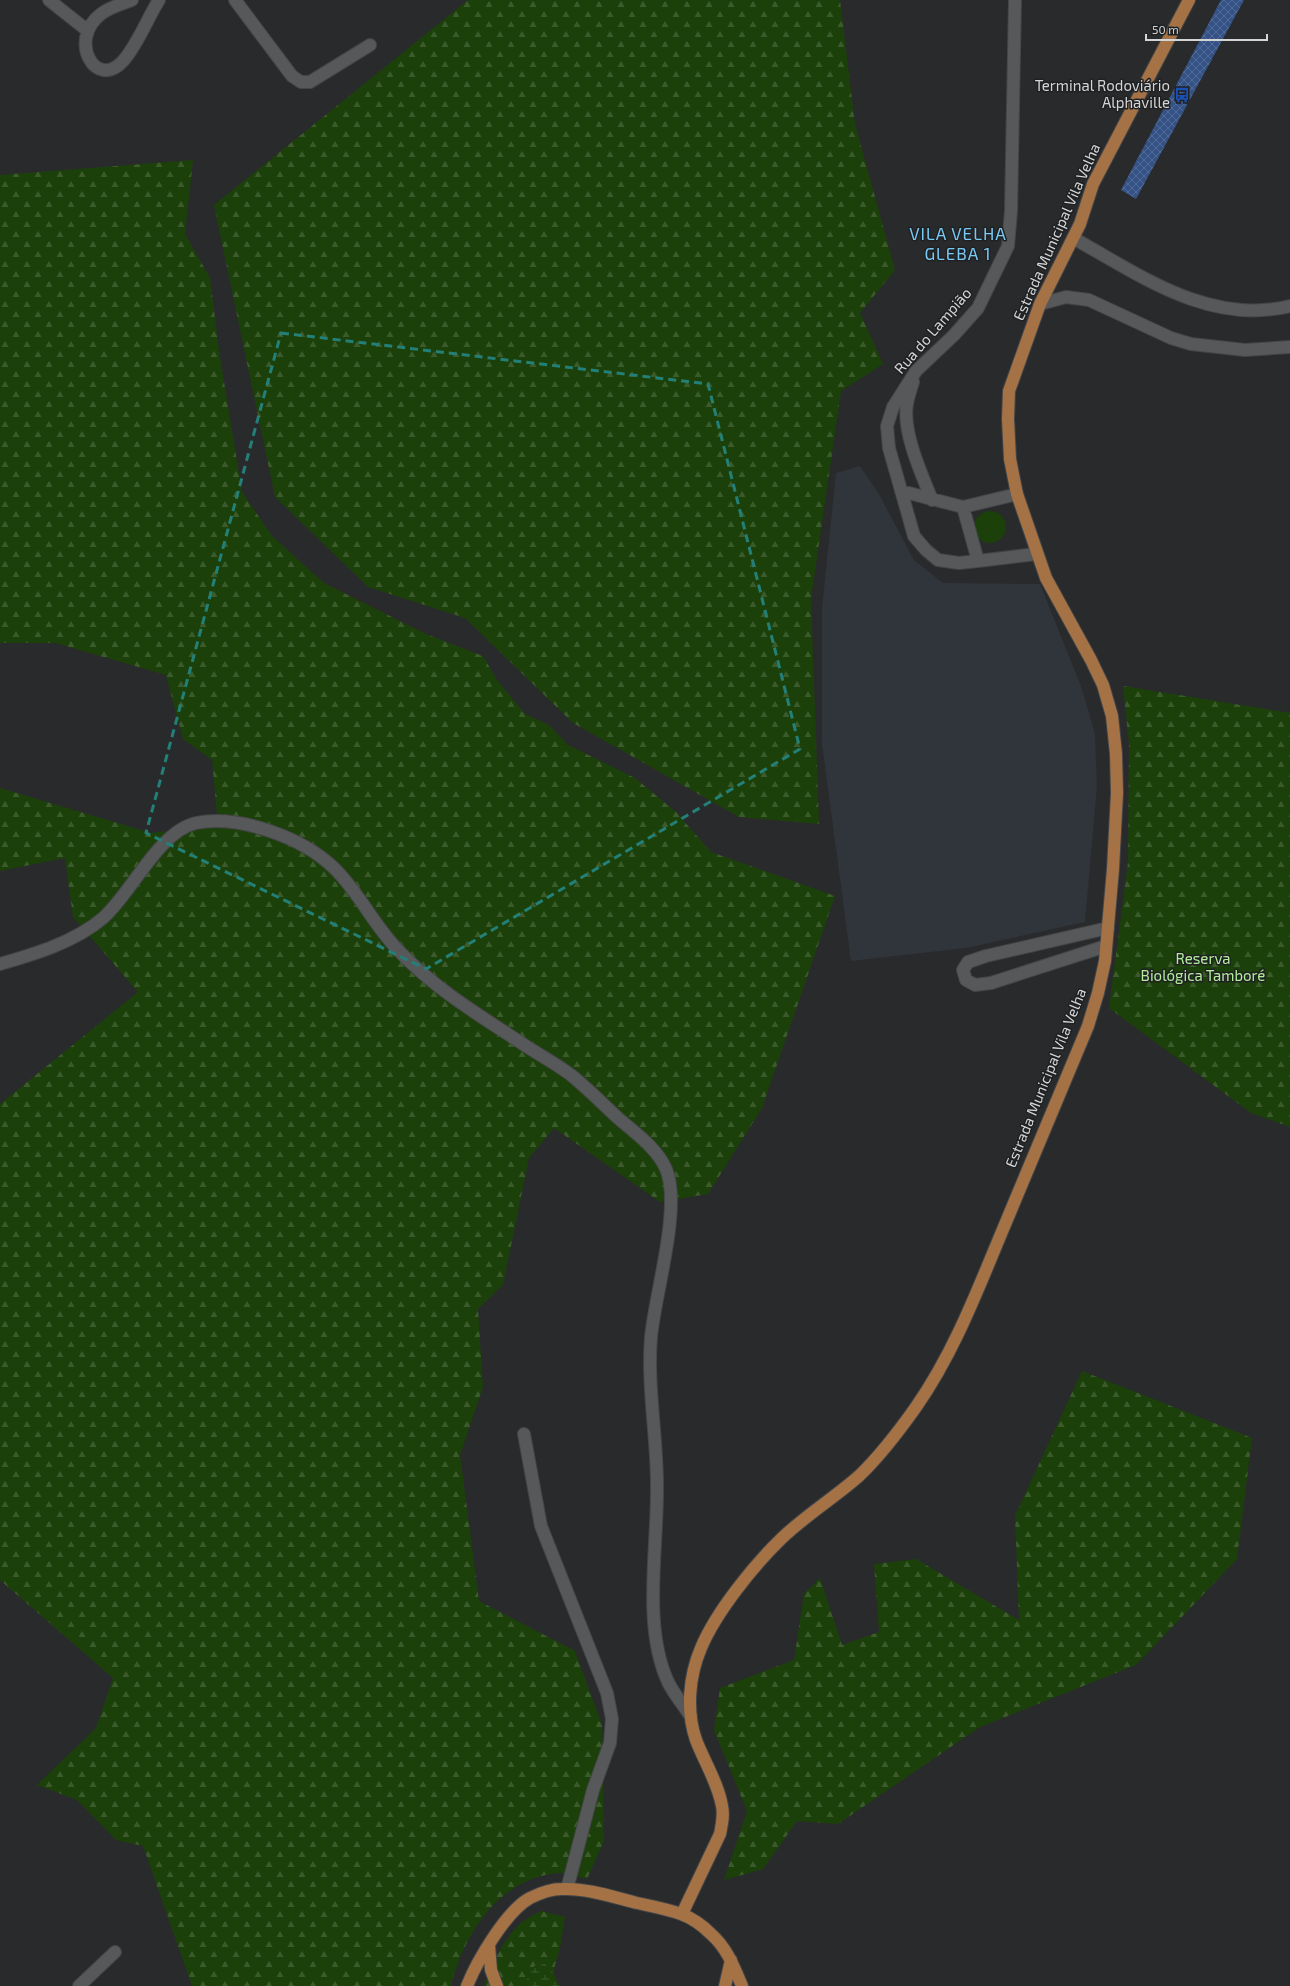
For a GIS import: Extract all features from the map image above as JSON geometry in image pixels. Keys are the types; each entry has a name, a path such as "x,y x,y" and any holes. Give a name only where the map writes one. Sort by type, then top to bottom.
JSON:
{"main road":[{"name":"Estrada Municipal Vila Velha","path":"682,1914 720,1834 723,1807 696,1738 691,1717 690,1698 693,1675 701,1647 719,1615 751,1573 782,1538 859,1476 887,1445 938,1374 968,1313 1088,1026 1098,993 1108,928 1117,794 1116,754 1112,716 1103,686 1058,603 1036,554 1017,494 1010,459 1008,419 1009,391 1040,304 1080,224 1093,184 1189,0"},
{"path":"467,1986 489,1945 512,1912 529,1899 549,1890 567,1889 595,1893 682,1914 698,1923 712,1934 726,1950 742,1986"},
{"path":"489,1945 491,1970 497,1986"},
{"path":"725,1986 731,1960"}],"street":[{"path":"49,0 88,31"},
{"path":"132,0 102,13 88,31 85,45 88,58 94,66 104,69 117,66 132,48 159,0"},
{"path":"235,0 292,76 301,82 310,82 370,45"},
{"name":"Rua do Lampião","path":"1015,0 1011,211 1008,246 978,308 954,335 916,370 893,407 888,426 889,448 914,536 926,550 938,560 949,563 1036,554"},
{"path":"1073,238 1172,292 1221,309 1260,311 1290,306"},
{"path":"1040,304 1066,297 1089,300 1171,338 1191,344 1246,350 1290,347"},
{"path":"916,370 907,405 909,432 917,464 932,500"},
{"path":"902,491 963,507 1017,494"},
{"path":"963,507 978,561"},
{"path":"0,964 70,939 104,917 155,854 175,834 192,824 232,822 258,828 282,835 316,855 334,868 388,940 417,970 451,997 570,1075 654,1150 666,1170 672,1192 670,1221 651,1336 650,1381 657,1484 653,1620 657,1649 668,1682 691,1717"},
{"path":"1106,946 991,983 975,985 966,980 963,970 968,962 986,956 1108,928"},
{"path":"524,1434 541,1526 607,1693 612,1719 610,1743 593,1790 567,1889"},
{"path":"79,1986 115,1952"}],"highlighted area":[{"path":"281,333 708,384 800,749 426,969 146,833"}],"shaded area":[{"path":"860,466 879,494 914,560 943,583 1040,584 1081,686 1095,734 1097,786 1085,922 966,948 851,961 822,744 822,608 836,473"}],"green space":[{"path":"468,0 840,0 855,124 895,270 860,313 883,364 841,391 811,599 819,824 739,817 573,723 465,618 368,587 275,497 214,205"},
{"path":"193,160 185,234 210,278 219,351 242,492 272,536 324,583 426,634 483,656 497,680 525,714 549,725 568,745 635,778 676,812 711,852 835,896 762,1108 708,1194 660,1202 554,1128 529,1158 503,1285 478,1309 483,1387 460,1455 479,1601 575,1651 602,1725 604,1841 587,1879 560,1873 539,1877 519,1885 488,1911 475,1928 465,1947 451,1986 192,1986 143,1846 116,1840 77,1800 37,1785 96,1728 113,1678 0,1580 0,1104 138,992 73,917 65,858 0,871 0,788 151,833 218,825 212,760 183,739 166,675 55,643 0,643 0,175"},
{"path":"990,511 1001,516 1006,527 1001,538 990,543 979,538 974,527 979,516"},
{"name":"Reserva Biológica Tamboré","path":"1123,686 1290,713 1290,1127 1251,1113 1109,1008 1128,862 1129,744"},
{"path":"1082,1371 1252,1438 1237,1559 1136,1665 980,1727 838,1824 797,1821 763,1869 724,1880 747,1811 714,1730 720,1688 794,1660 804,1594 820,1578 842,1645 879,1632 874,1564 916,1559 1019,1620 1015,1516"},
{"path":"541,1911 565,1917 560,1948 553,1972 541,1960 530,1971 524,1986 484,1986 494,1961 510,1935 522,1922"},
{"path":"541,1960 553,1972 559,1986 524,1986 530,1971"}],"building":[{"name":"Terminal Rodoviário Alphaville","path":"1221,0 1244,0 1136,199 1121,190"}],"place":[{"name":"Terminal Rodoviário Alphaville","path":"1182,95"}],"district":[{"name":"VILA VELHA GLEBA 1","path":"958,244"}]}
